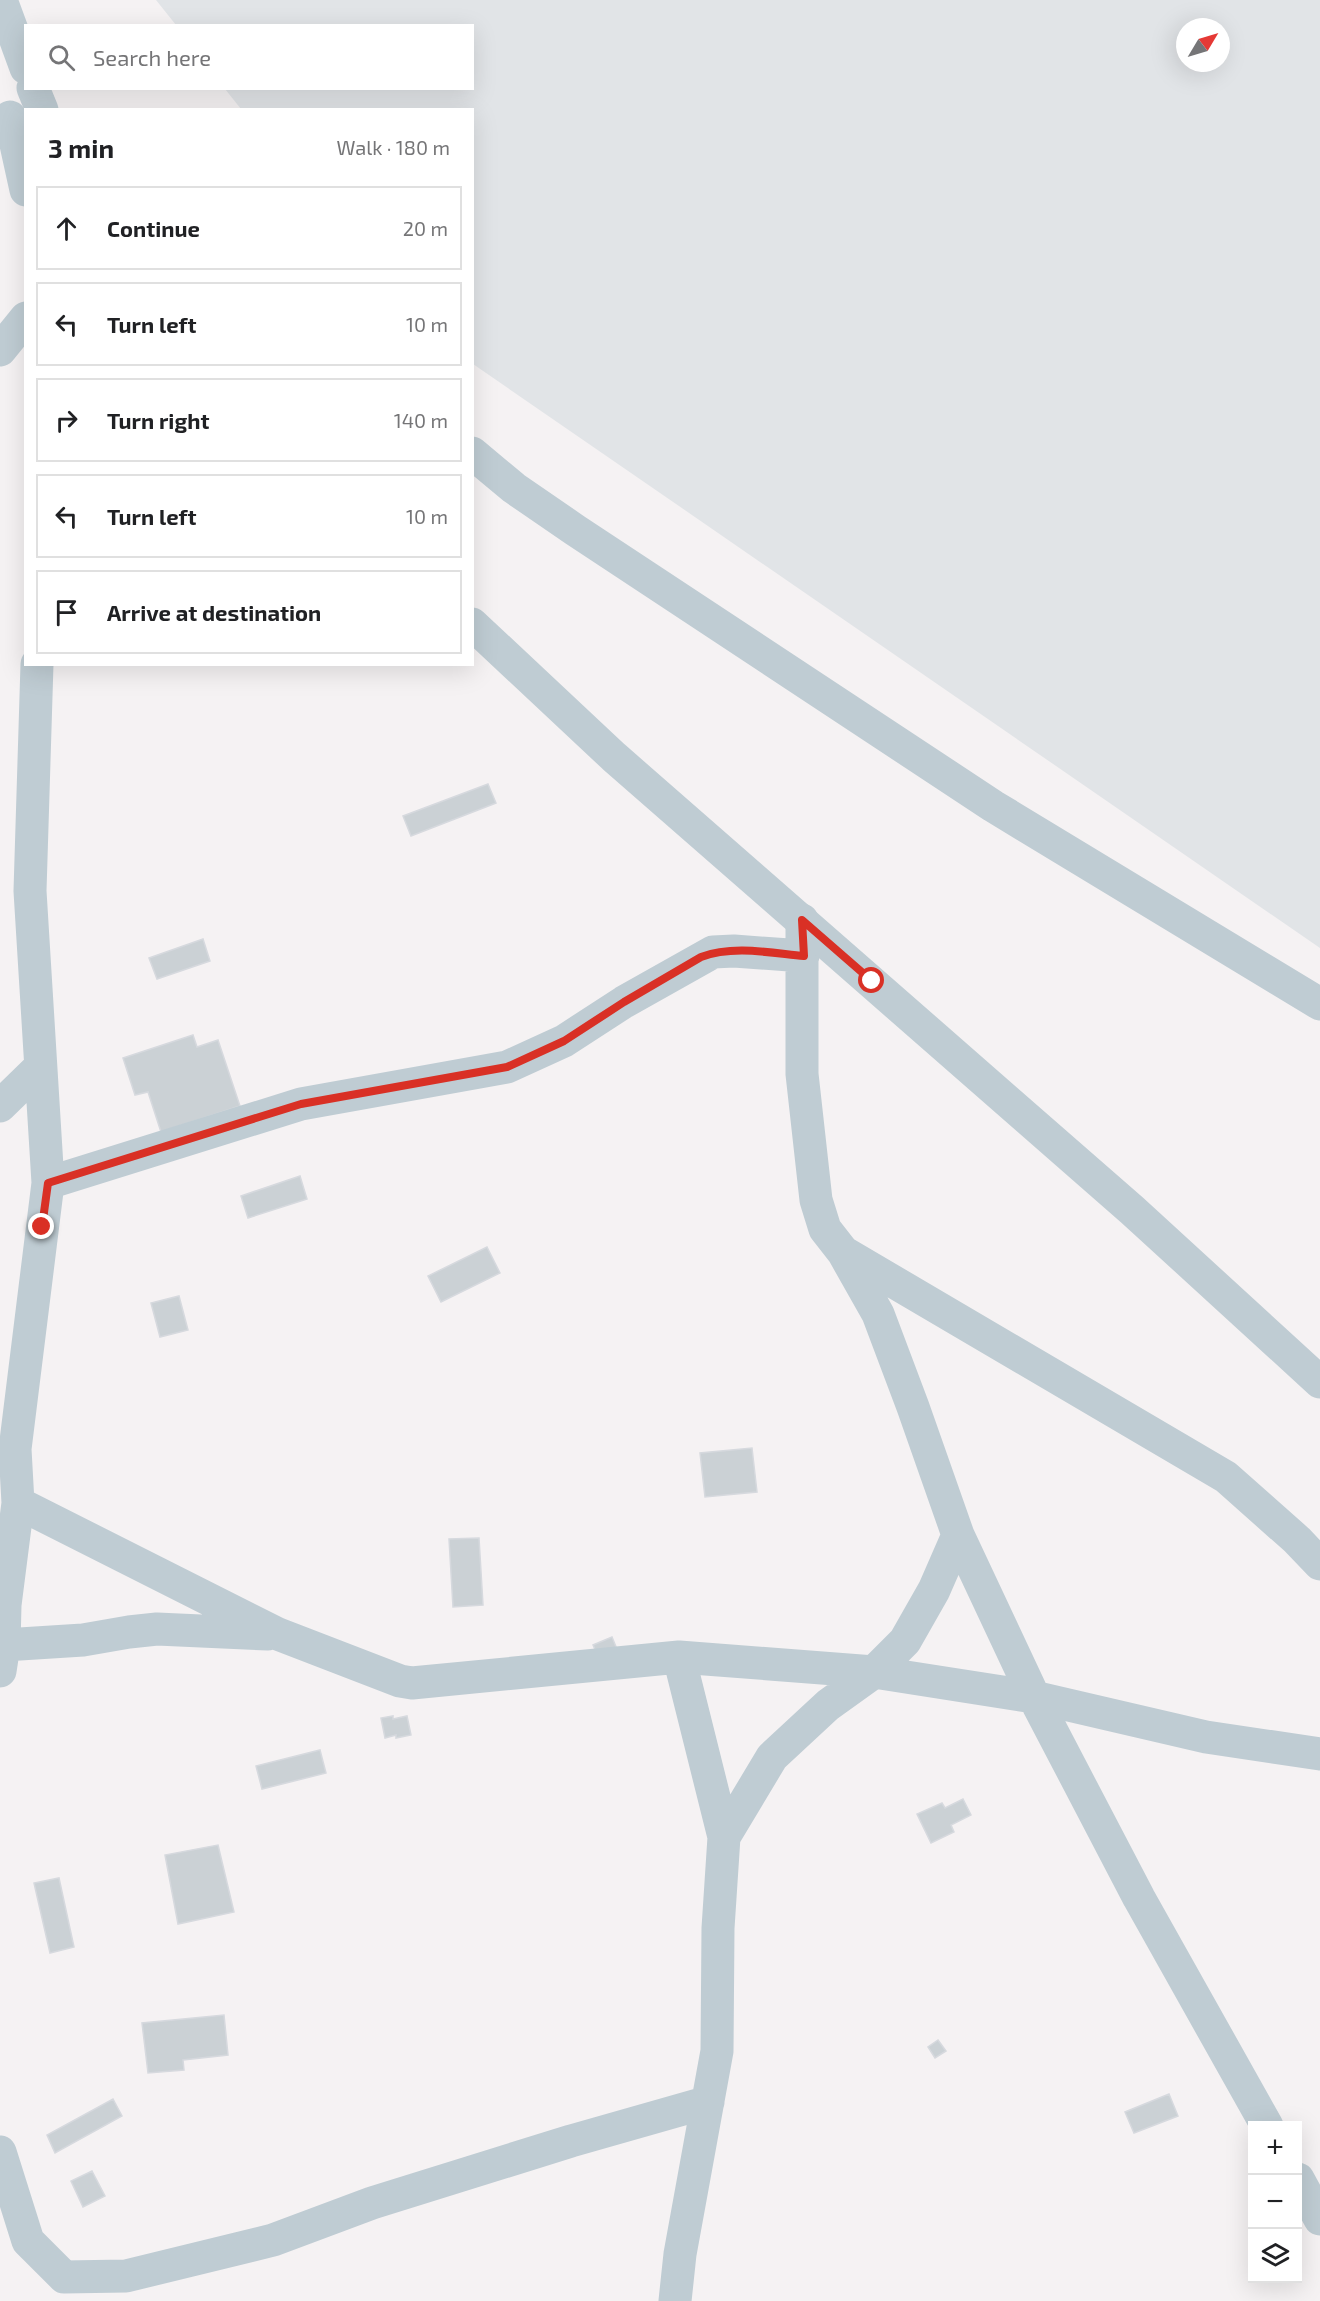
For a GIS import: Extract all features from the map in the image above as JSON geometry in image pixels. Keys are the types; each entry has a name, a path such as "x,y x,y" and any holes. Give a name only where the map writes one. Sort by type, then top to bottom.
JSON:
{"street":[{"path":"1,0 24,63"},
{"path":"34,90 41,108"},
{"path":"12,118 24,180"},
{"path":"0,350 24,320"},
{"path":"474,455 514,488 566,524 993,806 1320,1004"},
{"path":"474,626 614,757 1123,1202 1320,1382"},
{"path":"37,666 30,891 39,1068 48,1183 8,1457 18,1503 3,1604 2,1658 83,1640 157,1629 279,1634"},
{"path":"802,920 804,956 802,1074 816,1200 825,1229 843,1252 878,1314 914,1407 958,1534 1034,1696 1139,1898 1264,2121"},
{"path":"48,1183 301,1104 507,1067 564,1041 624,1002 713,952 734,951 804,956"},
{"path":"0,1106 39,1068"},
{"path":"843,1252 1226,1477 1297,1540 1320,1564"},
{"path":"18,1503 279,1634 379,1674 412,1683 679,1658 874,1672 1034,1696 1206,1737 1320,1754"},
{"path":"724,1836 772,1757 828,1705 874,1672 905,1641 934,1590 958,1534"},
{"path":"675,2301 680,2254 717,2051 718,1928 724,1836 679,1658"},
{"path":"0,2152 28,2241 44,2259 64,2277 131,2289 372,2203 572,2141 708,2102"},
{"path":"1302,2186 1320,2219"}],"shaded area":[{"path":"156,0 1320,0 1320,948 474,365 474,108 240,108 226,90 474,90 474,24 175,24"}],"building":[{"path":"488,784 496,803 411,836 403,816"},
{"path":"203,939 210,961 157,979 149,958"},
{"path":"193,1035 197,1047 218,1040 240,1106 161,1132 148,1092 135,1095 123,1058"},
{"path":"300,1176 307,1199 248,1218 241,1196"},
{"path":"487,1247 500,1273 441,1302 428,1276"},
{"path":"179,1296 188,1330 160,1337 151,1303"},
{"path":"752,1448 757,1492 705,1497 700,1453"},
{"path":"479,1538 483,1605 453,1607 449,1539"},
{"path":"612,1637 619,1654 600,1661 593,1645"},
{"path":"393,1716 393,1719 407,1716 411,1735 385,1738 381,1718"},
{"path":"320,1750 326,1773 262,1789 256,1766"},
{"path":"963,1799 971,1815 951,1825 954,1832 931,1843 917,1814 942,1803 945,1808"},
{"path":"218,1845 234,1912 178,1924 165,1855"},
{"path":"59,1878 74,1947 50,1953 34,1883"},
{"path":"224,2015 228,2055 183,2060 184,2070 148,2073 142,2023"},
{"path":"938,2040 946,2051 935,2058 928,2047"},
{"path":"1169,2094 1178,2116 1134,2133 1125,2112"},
{"path":"113,2099 122,2116 55,2153 47,2135"},
{"path":"92,2171 105,2196 83,2207 71,2181"}],"route":[{"path":"42,1227 48,1183 301,1104 507,1067 564,1041 624,1002 713,952 734,951 804,956 802,920 872,981"}]}
